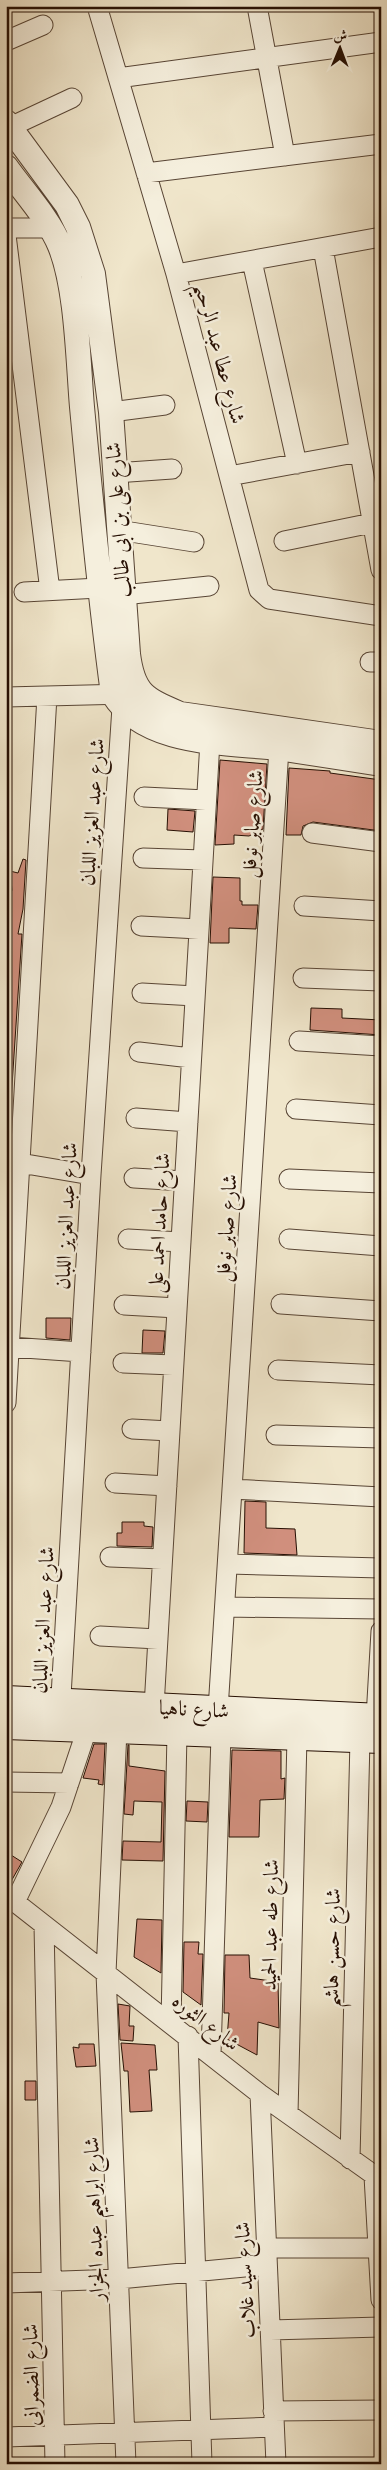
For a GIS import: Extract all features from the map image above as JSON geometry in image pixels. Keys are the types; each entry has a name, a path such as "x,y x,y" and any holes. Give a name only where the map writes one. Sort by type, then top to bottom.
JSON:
{"main road":[{"name":"شارع ناهيا","path":"6,1700 60,1715 87,1729 177,1733 220,1722 374,1728"},
{"name":"شارع ناهيا","path":"6,1725 60,1715 154,1707 297,1737 374,1728"}],"street":[{"name":"شارع عطا عبد الرحيم","path":"97,6 176,274 259,590 263,596 269,599 381,616"},
{"path":"257,6 285,156"},
{"path":"6,41 43,25"},
{"path":"118,78 381,42"},
{"path":"8,124 72,98"},
{"name":"شارع على بن ابى طالب","path":"8,124 67,205 87,250 93,274 111,412 118,530 130,668 141,693"},
{"path":"146,173 381,144"},
{"name":"شارع على بن ابى طالب","path":"10,177 50,228 60,245 69,283 99,588 118,700"},
{"path":"6,228 50,228"},
{"path":"6,235 50,591"},
{"path":"176,274 381,237"},
{"path":"323,248 381,570"},
{"path":"252,261 297,464"},
{"path":"111,412 165,405"},
{"path":"229,476 360,452"},
{"path":"115,473 172,469"},
{"path":"284,541 372,523"},
{"path":"118,530 194,542"},
{"path":"123,595 210,586"},
{"path":"24,592 99,588"},
{"path":"6,697 47,696 118,700 141,693 156,704 180,714 381,743"},
{"path":"6,1403 47,696"},
{"path":"118,700 144,723 163,731 210,741 279,748 381,764"},
{"name":"شارع عبد العزيز اللبان","path":"60,1715 118,700"},
{"name":"شارع حامد احمد على","path":"154,1707 210,741"},
{"name":"شارع صابر نوفل","path":"210,2054 225,1607 279,748"},
{"path":"144,797 206,800"},
{"path":"312,833 381,842"},
{"path":"143,858 203,860"},
{"path":"304,906 381,911"},
{"path":"141,926 199,929"},
{"path":"303,978 381,981"},
{"path":"142,993 195,996"},
{"path":"299,1041 381,1046"},
{"path":"139,1052 191,1058"},
{"path":"296,1109 381,1115"},
{"path":"136,1118 188,1122"},
{"path":"20,1163 91,1174"},
{"path":"134,1178 184,1180"},
{"path":"289,1179 381,1183"},
{"path":"128,1239 181,1242"},
{"path":"289,1239 381,1246"},
{"path":"282,1304 381,1312"},
{"path":"124,1305 177,1308"},
{"path":"10,1347 81,1352"},
{"path":"123,1363 174,1365"},
{"path":"278,1370 381,1375"},
{"path":"132,1430 170,1431"},
{"path":"276,1435 381,1438"},
{"path":"114,1484 167,1486"},
{"path":"232,1489 381,1497"},
{"path":"110,1557 162,1559"},
{"path":"228,1564 381,1568"},
{"path":"225,1607 381,1609"},
{"name":"شارع حسن هاشم","path":"350,2159 381,1632"},
{"path":"100,1636 158,1639"},
{"path":"11,1899 61,1807 87,1729"},
{"name":"شارع ابراهيم عبده الجزار","path":"116,1730 106,1973 126,2464"},
{"path":"170,2023 177,1733"},
{"name":"شارع طه عبد الحميد","path":"288,2114 297,1737"},
{"path":"6,1782 69,1783"},
{"name":"شارع الثوره","path":"11,1899 260,2094 378,2178"},
{"name":"شارع الضمرانى","path":"44,1925 55,2464"},
{"path":"188,2036 202,2464"},
{"name":"شارع سيد غلاب","path":"260,2094 276,2464"},
{"path":"378,2178 381,2300"},
{"path":"6,2283 119,2279 195,2272 267,2256 379,2248"},
{"path":"270,2330 381,2327"},
{"path":"6,2437 201,2430 274,2419 381,2410"}],"building":[{"path":"220,760 267,764 263,829 249,836 234,835 234,844 215,845"},
{"path":"289,768 330,771 330,773 381,780 381,831 313,822 303,826 301,835 286,835"},
{"path":"168,809 195,811 193,832 167,830"},
{"path":"23,859 26,860 23,909 18,934 22,934 11,1101 6,1100 6,908 12,890 10,871 18,873"},
{"path":"213,877 240,878 240,901 242,901 242,905 258,905 256,929 229,928 229,943 210,943"},
{"path":"311,1008 342,1009 342,1018 381,1020 381,1035 310,1030"},
{"path":"46,1318 71,1318 70,1340 46,1338"},
{"path":"143,1330 165,1331 163,1353 142,1353"},
{"path":"245,1501 266,1502 266,1528 295,1529 297,1555 244,1553"},
{"path":"122,1522 144,1522 144,1526 153,1527 152,1547 117,1546 117,1533 122,1533"},
{"path":"94,1744 105,1744 103,1785 98,1784 99,1780 83,1778"},
{"path":"128,1745 129,1766 165,1771 163,1861 122,1860 123,1841 161,1842 162,1802 134,1801 133,1815 124,1814"},
{"path":"232,1750 281,1751 281,1779 285,1778 284,1799 260,1800 259,1837 229,1837"},
{"path":"187,1801 208,1802 207,1822 186,1821"},
{"path":"11,1855 22,1862 9,1885 6,1884 6,1862"},
{"path":"137,1919 162,1920 161,1973 134,1957"},
{"path":"184,1942 199,1942 198,1954 203,1954 201,2005 183,1992"},
{"path":"225,1955 249,1955 250,1978 278,1982 279,2028 258,2022 257,2055 227,2039 229,2013 224,2013"},
{"path":"118,2004 130,2006 129,2026 134,2026 133,2041 120,2040"},
{"path":"121,2043 155,2045 157,2070 149,2070 152,2111 130,2112 128,2071 124,2071"},
{"path":"79,2044 94,2044 96,2066 76,2067 73,2047 79,2048"},
{"path":"25,2081 36,2081 36,2100 25,2100"}]}
